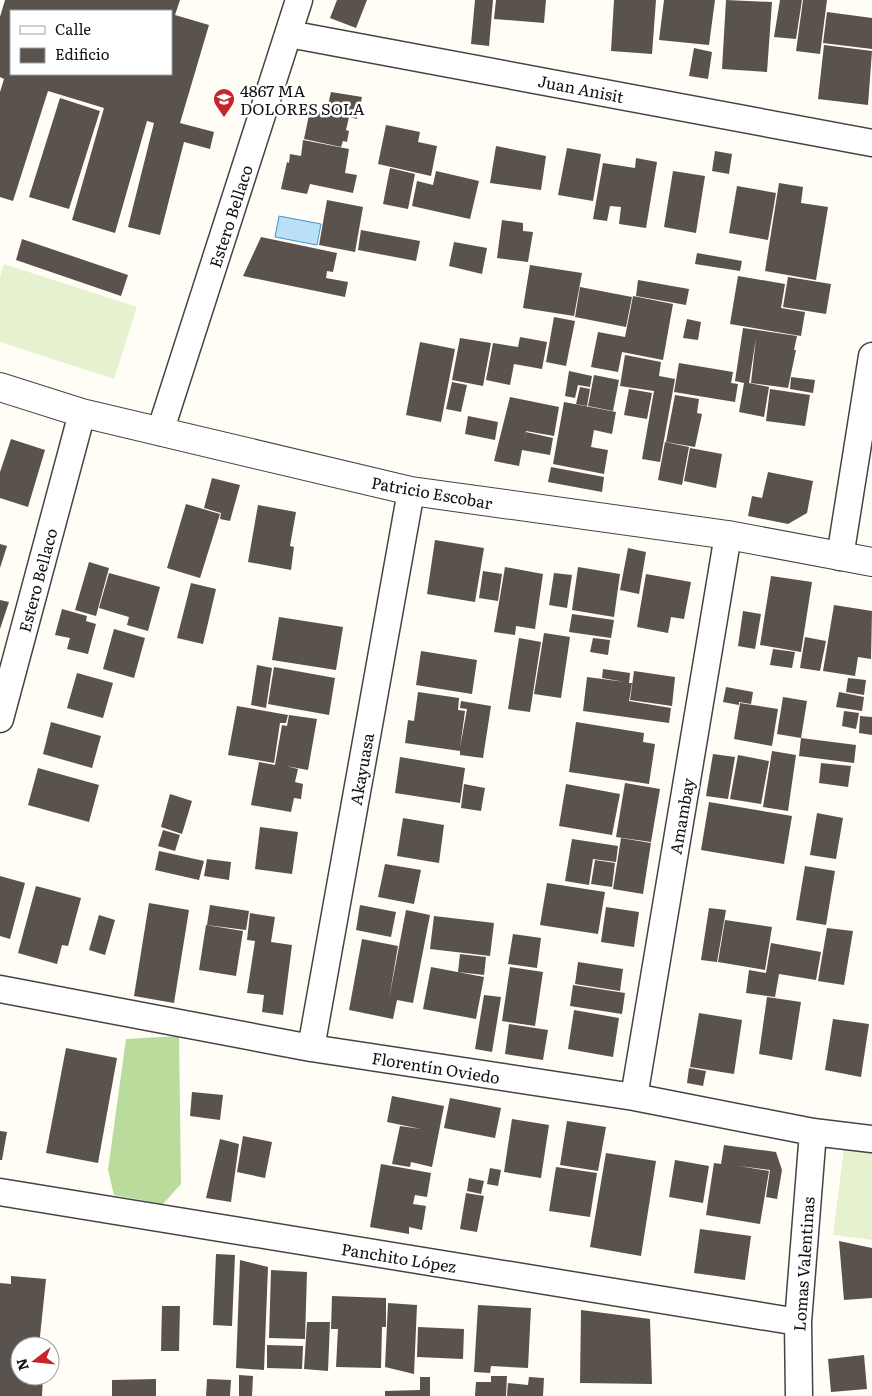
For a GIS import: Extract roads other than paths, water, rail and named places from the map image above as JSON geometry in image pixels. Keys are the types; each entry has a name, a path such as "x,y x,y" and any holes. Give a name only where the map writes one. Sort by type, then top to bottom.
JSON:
{"street":[{"name":"Estero Bellaco","path":"160,432 299,0"},
{"name":"Juan Anisit","path":"289,34 872,143"},
{"path":"840,557 872,356"},
{"name":"Patricio Escobar","path":"0,387 82,413 411,491 728,535 872,562"},
{"name":"Estero Bellaco","path":"0,719 82,413"},
{"name":"Akayuasa","path":"311,1048 411,491"},
{"name":"Amambay","path":"634,1097 728,535"},
{"name":"Florentín Oviedo","path":"0,989 311,1048 634,1097 813,1132 872,1138"},
{"name":"Lomas Valentinas","path":"799,1396 798,1322 813,1132"},
{"name":"Panchito López","path":"0,1192 798,1322"}],"water":[{"path":"279,216 321,224 317,245 275,237"}],"place":[{"name":"4867 MA DOLORES SOLA","path":"224,118"}]}
